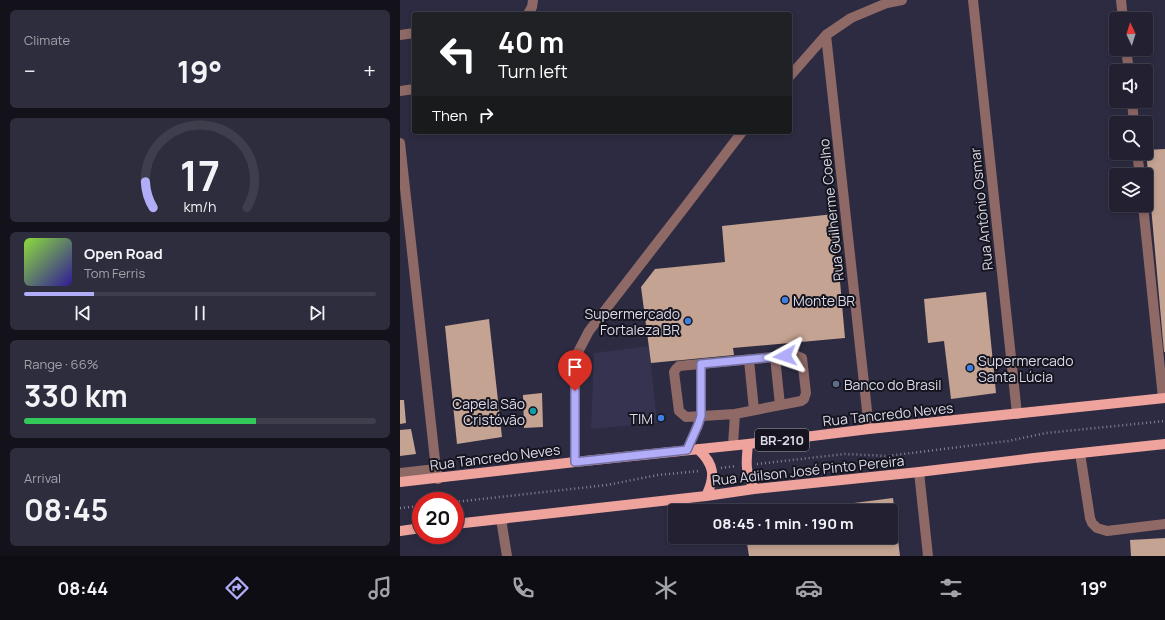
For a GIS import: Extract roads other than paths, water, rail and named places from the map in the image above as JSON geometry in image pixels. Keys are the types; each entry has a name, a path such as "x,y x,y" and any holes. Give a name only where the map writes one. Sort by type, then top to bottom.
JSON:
{"main road":[{"name":"Rua Tancredo Neves","path":"400,482 437,474 575,462 748,444 1164,398"},
{"path":"748,444 746,465 748,475 754,489"},
{"name":"Rua Adilson José Pinto Pereira","path":"464,523 706,496 754,489 1165,444"},
{"path":"698,449 706,456 710,464 713,478 706,496"},
{"path":"400,531 412,529"}],"street":[{"path":"529,12 533,0"},
{"path":"792,74 826,35 851,18 887,3 902,0"},
{"name":"Rua Antônio Osmar","path":"974,0 1017,414"},
{"path":"1121,0 1122,12"},
{"path":"400,35 412,33"},
{"name":"Rua Guilherme Coelho","path":"826,35 869,430"},
{"path":"400,90 412,89"},
{"path":"575,462 575,376 577,354 589,330 740,134"},
{"path":"400,143 402,183 437,474 400,473"},
{"path":"1144,212 1164,398"},
{"path":"795,356 802,358 806,393 801,402 735,414 686,417 679,411 674,372 679,366 775,357 795,356"},
{"path":"775,357 780,405"},
{"path":"749,360 754,410"},
{"path":"687,450 701,416 701,364"},
{"path":"733,445 735,414"},
{"path":"1080,453 1090,518 1092,523 1097,528 1107,531 1165,524"},
{"path":"919,472 928,556"},
{"path":"501,519 507,556"}],"place":[{"name":"Monte BR","path":"785,300"},
{"name":"Supermercado Fortaleza BR","path":"688,321"},
{"name":"Supermercado Santa Lúcia","path":"970,368"},
{"name":"Banco do Brasil","path":"836,384"},
{"name":"Capela São Cristóvão","path":"533,411"},
{"name":"TIM","path":"661,418"}]}
